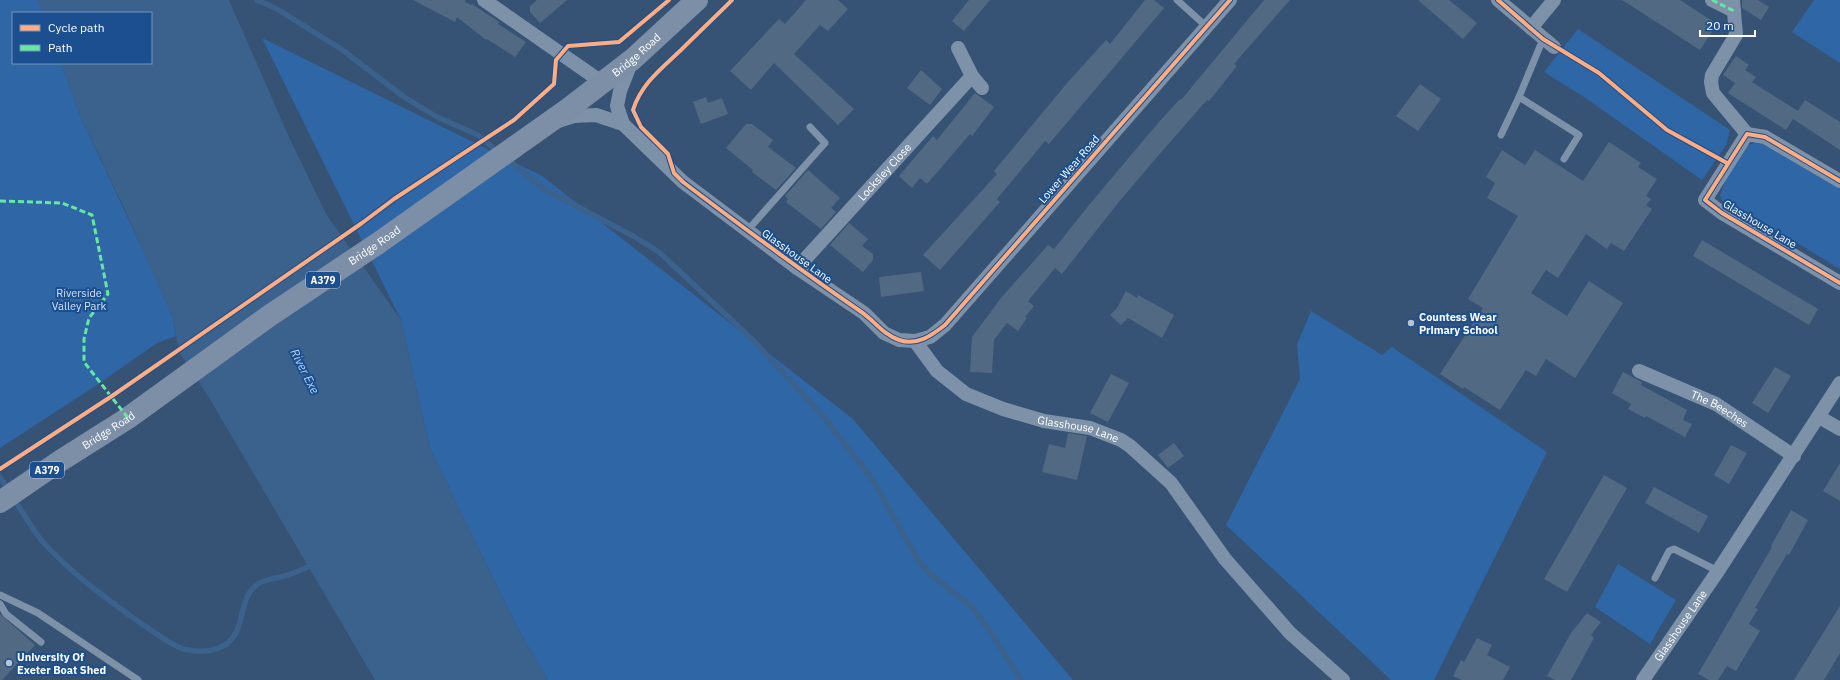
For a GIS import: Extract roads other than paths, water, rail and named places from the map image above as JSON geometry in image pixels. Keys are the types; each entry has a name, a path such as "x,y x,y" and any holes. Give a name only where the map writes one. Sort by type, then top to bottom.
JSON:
{"main road":[{"name":"Bridge Road","path":"0,502 165,392 269,316 377,244 548,124 633,59 697,0"}],"street":[{"name":"Lower Wear Road","path":"916,341 930,337 945,324 1230,0"},
{"path":"1498,0 1548,43"},
{"path":"1531,28 1554,0"},
{"path":"1712,0 1733,6 1736,35 1712,75 1711,82 1713,93 1747,134 1765,137 1840,181"},
{"path":"491,2 603,83"},
{"path":"958,48 972,76 982,88"},
{"path":"623,124 617,106 618,99 633,59"},
{"name":"Locksley Close","path":"797,268 972,76"},
{"name":"Glasshouse Lane","path":"548,124 574,116 596,115 606,117 623,124 683,182 797,268 864,313 884,333 899,340 916,341 937,371 966,394 1003,409 1044,422 1090,428 1121,440 1130,446 1171,483 1225,559 1290,633 1343,680"},
{"name":"Glasshouse Lane","path":"1747,134 1705,200 1722,213 1840,283"},
{"name":"The Beeches","path":"1640,371 1716,404 1794,456"},
{"name":"Glasshouse Lane","path":"1643,680 1718,571 1840,383"},
{"path":"1819,417 1840,429"}],"lane":[{"path":"1178,0 1207,27"},
{"path":"1501,136 1519,97 1548,43"},
{"path":"1519,97 1579,135 1564,159"},
{"path":"747,231 825,143 810,127"},
{"path":"1655,578 1669,551 1674,549 1718,571"},
{"path":"0,595 38,613 138,680"},
{"path":"0,604 6,614 41,642"}],"water":[{"name":"River Exe","path":"38,0 229,0 289,137 326,214 401,320 430,449 518,629 548,680 375,680 208,396 179,352 173,318 125,210 82,120 61,64 152,64 152,12 43,12"}],"waterway":[{"path":"257,0 277,9 341,49 404,97 437,117 478,135 498,152"},
{"path":"506,158 544,189 633,236 659,252 754,341 823,416 872,479 918,560 930,574 972,607 994,637 1021,680"},
{"path":"0,477 9,491"},
{"path":"13,498 34,531 64,564 139,622 166,640 183,649 192,651 206,651 219,648 228,643 238,628 245,602 254,587 266,580 291,574 308,567"}],"place":[{"name":"Countess Wear Primary School","path":"1411,323"},
{"name":"University Of Exeter Boat Shed","path":"9,663"}],"park label":[{"name":"Riverside Valley Park","path":"79,299"}]}
